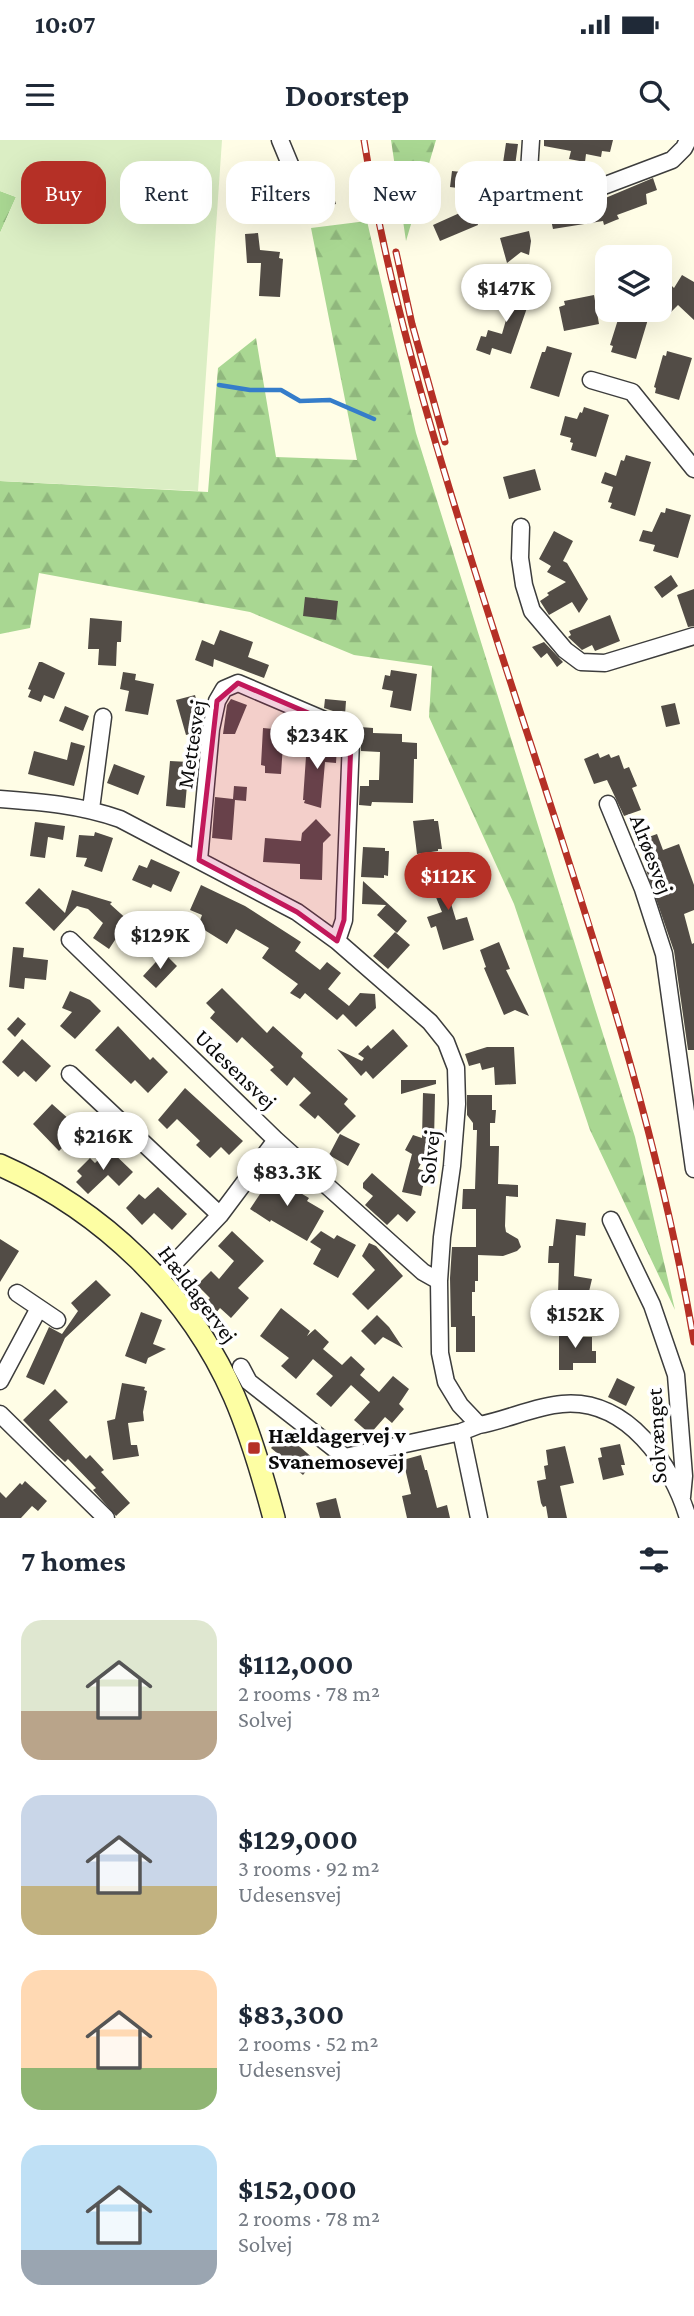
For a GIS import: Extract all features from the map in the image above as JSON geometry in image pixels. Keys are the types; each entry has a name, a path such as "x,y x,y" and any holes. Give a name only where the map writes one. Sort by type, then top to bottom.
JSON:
{"street":[{"path":"280,140 289,161"},
{"path":"531,140 527,203 557,200 598,188 672,160 688,140"},
{"path":"591,380 632,392 694,469"},
{"path":"521,527 520,558 532,611 565,650 581,662 605,663 694,636"},
{"name":"Mettesvej","path":"199,860 211,729 217,701 224,689 238,683 348,730 351,740 344,920 337,941"},
{"path":"91,809 103,717"},
{"name":"Solvej","path":"0,799 55,803 91,809 120,819 297,912 337,941 430,1022 446,1042 456,1068 457,1104 439,1281 440,1353 446,1382 460,1405 479,1425"},
{"name":"Alrøesvej","path":"608,804 643,889 664,954 694,1168"},
{"name":"Udesensvej","path":"70,940 276,1139 423,1272 439,1281"},
{"path":"70,1074 220,1215"},
{"path":"159,1279 220,1215 276,1139"},
{"name":"Hældagervej","path":"0,1165 57,1193 92,1217 159,1279 203,1338 234,1395 259,1462 274,1518"},
{"name":"Solvænget","path":"611,1220 652,1305 676,1375 684,1476 682,1497"},
{"path":"17,1293 57,1320"},
{"path":"0,1381 39,1308"},
{"path":"241,1367 249,1382 345,1457 461,1432 560,1404 579,1403 612,1414 635,1430 655,1452 682,1497 688,1518"},
{"path":"0,1414 106,1518"},
{"path":"461,1432 479,1518"}],"highlighted area":[{"path":"238,683 348,730 351,740 344,920 337,941 297,912 199,860 217,701"}],"green space":[{"path":"0,140 222,140 198,491 0,481 0,233 16,197 0,191"},
{"path":"391,140 436,140 430,161 394,161"},
{"path":"0,191 16,197 0,233"},
{"path":"368,224 416,433 635,1137 675,1310 590,1130 514,904 429,717 432,666 354,655 250,612 39,573 30,628 0,634 0,481 208,492 218,368 256,338 276,457 357,460 311,228"},
{"path":"403,224 411,224 406,241"}],"building":[{"path":"544,140 613,140 610,152 602,151 601,157 586,154 585,161 569,159 571,151 544,146"},
{"path":"506,143 518,144 516,161 503,161"},
{"path":"452,171 455,171 455,188 450,187"},
{"path":"653,178 657,190 646,194 647,204 617,215 619,219 607,224 607,197"},
{"path":"455,215 455,224 478,225 440,241 433,225 441,224 441,221"},
{"path":"552,224 584,224 553,229"},
{"path":"529,231 529,255 521,252 507,263 500,238"},
{"path":"258,233 260,250 280,252 279,258 283,259 280,297 259,296 261,263 247,263 245,234"},
{"path":"682,275 694,282 694,320 678,305 672,311 672,286 674,288"},
{"path":"502,287 527,294 528,305 511,354 492,348 490,355 476,350 481,336 486,337 488,330 502,334 510,306 497,302"},
{"path":"594,295 595,322 599,324 564,331 559,307 565,305 564,301"},
{"path":"617,322 647,322 636,359 611,352 613,346 610,345"},
{"path":"547,346 572,353 559,397 530,388 542,352 545,352"},
{"path":"667,351 692,358 679,400 655,393 654,387 663,355 666,356"},
{"path":"584,407 609,415 596,457 571,450 571,438 560,435 565,416 577,419"},
{"path":"626,455 651,462 635,516 610,508 612,503 608,502 613,487 601,483 605,472 616,476 621,460 624,461"},
{"path":"535,469 541,490 509,499 503,477"},
{"path":"666,508 691,515 678,558 653,551 655,545 639,541 643,530 652,532 661,512 665,513"},
{"path":"554,531 573,541 563,561 567,563 588,599 579,613 572,602 549,615 540,601 549,595 547,593 566,582 547,572 551,566 539,559"},
{"path":"671,575 678,586 662,598 654,587"},
{"path":"694,589 694,626 688,627 677,595"},
{"path":"305,597 338,601 336,620 303,616"},
{"path":"610,615 620,641 595,651 592,645 582,650 568,637 571,635 569,631"},
{"path":"90,618 122,621 121,642 117,642 116,666 98,665 99,649 88,649"},
{"path":"220,630 253,642 248,657 269,665 264,678 214,659 213,667 195,660 202,640 214,645"},
{"path":"544,642 563,662 557,667 547,653 541,658 532,647"},
{"path":"39,662 65,673 54,699 44,695 41,702 28,697 31,690 28,689"},
{"path":"391,670 417,674 411,711 390,707 393,691 382,689 385,675 390,676"},
{"path":"123,672 136,674 135,680 154,684 148,715 125,711 129,691 120,689"},
{"path":"195,695 202,722 195,724 197,732 186,735 176,700"},
{"path":"231,699 247,705 235,734 223,734 227,705"},
{"path":"325,699 346,701 345,715 324,708"},
{"path":"675,703 680,724 666,727 661,706"},
{"path":"65,706 89,716 83,731 59,721"},
{"path":"360,727 373,728 373,733 402,734 402,742 417,743 413,803 372,802 371,806 359,805 360,786 369,786 369,780 379,780 380,752 361,751"},
{"path":"263,728 284,730 281,774 265,773 265,766 261,765"},
{"path":"71,742 85,746 74,786 28,774 34,751 67,760"},
{"path":"307,742 337,746 336,763 325,762 321,808 304,803 303,800"},
{"path":"598,753 600,758 609,754 611,758 619,755 624,769 629,767 637,786 632,788 641,810 624,816 607,780 594,784 584,759"},
{"path":"170,761 189,762 185,808 166,806"},
{"path":"114,764 145,776 138,795 107,783"},
{"path":"234,786 247,787 246,801 235,800 232,840 212,838 215,797 233,799"},
{"path":"316,819 331,835 323,843 322,880 300,879 300,864 263,862 265,838 301,841 302,833"},
{"path":"413,821 438,821 442,849 417,854"},
{"path":"35,822 65,826 63,840 48,837 45,858 30,856"},
{"path":"95,832 113,838 102,872 84,866 87,858 76,857 79,835 94,836"},
{"path":"657,834 663,850 679,844 694,885 694,910 684,914 692,944 694,943 694,1050 688,1050 674,951 645,867 652,864 643,839"},
{"path":"363,847 385,848 385,851 389,851 388,876 361,877"},
{"path":"151,859 180,872 171,892 153,884 151,888 132,880 139,865 147,868"},
{"path":"444,866 450,880 455,881 458,888 455,894 449,897 456,920 467,917 474,940 443,950 436,926 431,928 427,917 442,912 426,873"},
{"path":"363,881 407,921 397,933 377,915 386,905 362,904"},
{"path":"201,885 245,906 301,942 295,951 320,970 327,962 341,973 328,989 349,1006 360,993 375,994 376,1008 356,1027 343,1014 337,1020 305,993 300,999 290,993 298,984 262,958 269,948 236,929 227,944 198,926 202,915 190,910"},
{"path":"39,888 65,913 72,890 112,902 110,904 141,932 132,944 119,934 109,949 93,938 103,923 88,909 77,906 54,931 25,903"},
{"path":"395,932 410,945 388,969 373,956"},
{"path":"499,942 510,969 506,970 529,1016 515,1010 504,1015 484,968 486,967 480,950"},
{"path":"13,947 24,948 23,957 48,960 46,980 25,978 24,989 9,987"},
{"path":"164,953 177,966 156,988 143,976"},
{"path":"222,988 267,1033 273,1026 303,1053 301,1057 348,1099 344,1104 356,1116 338,1134 318,1115 315,1119 299,1105 311,1093 294,1077 287,1086 270,1070 274,1067 242,1037 237,1043 210,1018 215,1012 206,1003"},
{"path":"70,991 90,1000 101,1011 75,1039 60,1026 72,1012 62,1008"},
{"path":"18,1017 26,1024 15,1037 7,1029"},
{"path":"118,1026 150,1060 153,1057 168,1072 148,1093 135,1080 131,1084 95,1050"},
{"path":"393,1029 408,1046 373,1079 366,1071 361,1076 337,1049 362,1061 364,1058 358,1054 368,1045 371,1049"},
{"path":"22,1039 51,1066 36,1082 24,1071 18,1077 2,1062"},
{"path":"487,1047 514,1047 516,1084 495,1085 494,1067 482,1070 480,1063 469,1066 465,1054"},
{"path":"401,1080 436,1080 436,1084 401,1094"},
{"path":"185,1088 243,1141 229,1155 221,1147 210,1158 196,1145 200,1141 177,1119 167,1129 158,1120"},
{"path":"423,1093 435,1094 434,1141 418,1169 426,1171 421,1196 402,1192 412,1154 405,1150 413,1135 422,1138"},
{"path":"467,1095 492,1095 492,1110 496,1110 495,1123 490,1123 490,1146 499,1146 498,1184 518,1185 518,1197 506,1196 506,1232 518,1239 521,1247 503,1256 478,1255 478,1281 475,1281 475,1292 472,1292 475,1352 456,1352 456,1327 451,1327 452,1247 476,1247 476,1209 462,1209 463,1189 475,1189 477,1130 473,1130 473,1123 467,1115"},
{"path":"52,1104 80,1129 75,1134 78,1137 66,1149 63,1147 59,1151 33,1124"},
{"path":"340,1134 360,1144 348,1166 329,1155"},
{"path":"109,1149 133,1172 119,1186 108,1175 88,1194 76,1182 82,1176 77,1171 90,1158 95,1163"},
{"path":"274,1173 309,1198 307,1201 324,1211 307,1241 250,1209"},
{"path":"372,1173 416,1212 407,1222 398,1214 387,1225 365,1205 373,1196 363,1188 363,1183"},
{"path":"158,1187 187,1214 172,1230 154,1213 142,1225 126,1208 139,1194 145,1199"},
{"path":"556,1219 586,1223 585,1236 576,1235 574,1276 592,1279 587,1300 558,1294 559,1263 548,1263"},
{"path":"232,1231 264,1261 238,1288 249,1298 231,1318 220,1308 215,1314 204,1304 210,1298 197,1285 211,1271 219,1279 234,1261 218,1246"},
{"path":"321,1231 334,1239 337,1235 356,1245 338,1278 313,1264 321,1249 310,1242"},
{"path":"0,1239 19,1251 0,1282"},
{"path":"369,1243 376,1246 403,1276 368,1310 352,1294 375,1270 362,1256"},
{"path":"96,1280 111,1295 65,1338 44,1385 26,1377 49,1327 62,1334 78,1311 71,1303"},
{"path":"281,1308 310,1331 307,1336 315,1329 329,1342 323,1349 342,1365 351,1356 365,1369 360,1375 379,1392 393,1376 409,1389 399,1404 404,1409 392,1423 385,1417 370,1434 354,1420 370,1402 351,1385 331,1407 316,1394 333,1376 313,1359 296,1379 281,1366 289,1358 260,1336"},
{"path":"141,1312 162,1320 153,1344 166,1349 148,1358 146,1364 125,1356"},
{"path":"377,1315 403,1348 383,1337 375,1345 361,1331"},
{"path":"559,1329 573,1329 574,1337 592,1337 592,1351 596,1351 596,1363 573,1363 573,1370 559,1370"},
{"path":"617,1378 635,1387 626,1406 608,1397"},
{"path":"122,1383 145,1387 144,1390 147,1391 144,1421 128,1423 131,1445 137,1445 139,1456 113,1460 107,1421 115,1419"},
{"path":"55,1389 68,1402 49,1420 86,1459 90,1455 104,1470 101,1472 130,1503 116,1516 93,1490 96,1488 68,1459 65,1462 23,1420"},
{"path":"279,1439 286,1446 291,1439 315,1460 303,1475 271,1448"},
{"path":"620,1444 625,1465 621,1465 624,1475 603,1480 598,1458 602,1457 600,1448"},
{"path":"565,1446 574,1483 560,1486 567,1518 548,1518 546,1506 543,1507 541,1503 537,1481 546,1479 546,1450"},
{"path":"421,1455 437,1508 447,1505 450,1518 407,1518 402,1496 411,1494 403,1460"},
{"path":"25,1481 47,1501 38,1511 32,1506 21,1518 0,1518 0,1492 6,1498"},
{"path":"336,1498 341,1518 320,1518 316,1503"}],"waterway":[{"path":"219,385 250,390 281,390 300,401 330,400 374,419"}],"railway":[{"path":"364,140 397,301 425,407 597,950 652,1144 694,1342"},
{"path":"396,252 412,324 445,442"}],"place":[{"name":"Hældagervej v Svanemosevej","path":"254,1448"}]}
